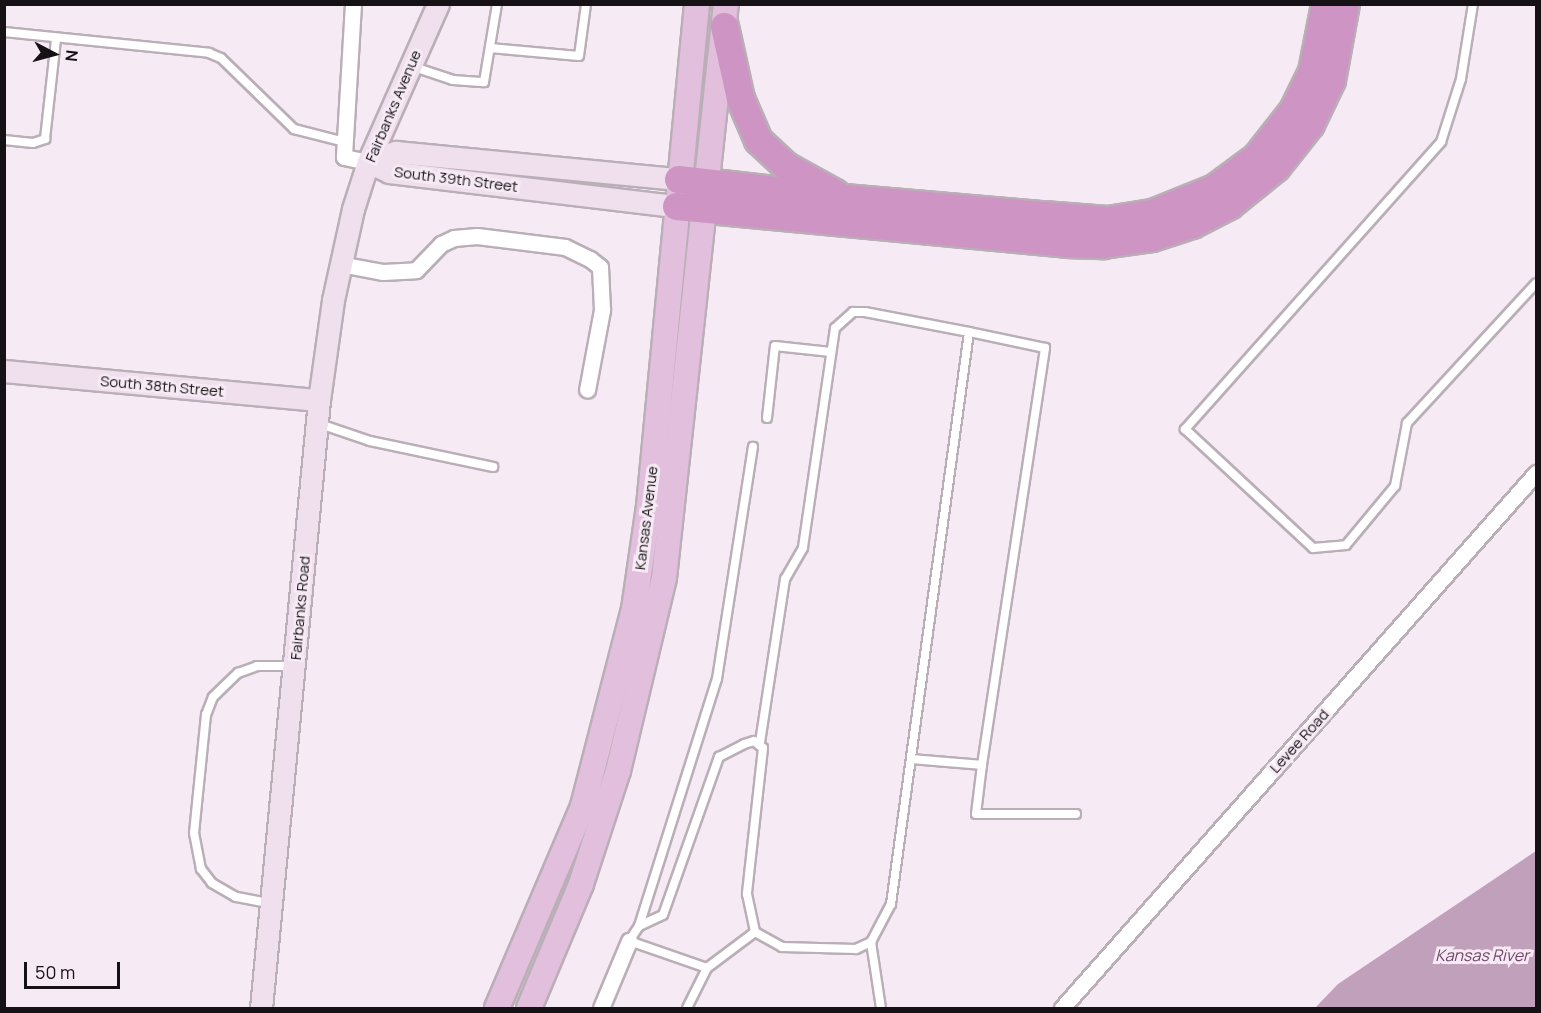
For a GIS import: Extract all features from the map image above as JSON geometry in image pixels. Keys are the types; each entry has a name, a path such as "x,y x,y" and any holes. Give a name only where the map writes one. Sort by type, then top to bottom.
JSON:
{"highway":[{"path":"695,199 844,198 1107,220 1152,213 1214,189 1256,157 1293,110 1312,71 1325,4"},
{"path":"678,179 695,199 1066,243 1103,244 1152,237 1192,224 1229,205 1276,167 1310,124 1331,80 1345,4"},
{"path":"725,15 740,98 758,140 786,166 844,198"}],"main road":[{"path":"678,179 697,4"},
{"name":"Kansas Avenue","path":"497,1008 583,806 634,609 725,15"},
{"name":"Kansas Avenue","path":"529,1008 581,884 618,771 644,672 664,578 677,480 695,199"}],"street":[{"path":"353,4 344,157 369,162"},
{"name":"Fairbanks Avenue","path":"353,209 369,162 438,4"},
{"name":"South 39th Street","path":"369,162 396,152 678,179"},
{"name":"South 39th Street","path":"369,162 388,172 695,199"},
{"name":"Fairbanks Road","path":"261,1008 273,903 319,400 340,264 353,209"},
{"path":"340,264 383,272 416,270 441,244 454,238 477,236 565,247 590,259 600,267 602,310 587,390"},
{"name":"South 38th Street","path":"4,371 319,400"},
{"name":"Levee Road","path":"1062,1008 1536,473"},
{"path":"601,1008 629,941"}],"lane":[{"path":"409,66 453,80 484,82 497,4"},
{"path":"490,48 579,57 586,4"},
{"path":"1473,4 1461,79 1442,142 1185,429 1313,548 1346,545 1395,486 1407,423 1536,283"},
{"path":"4,32 209,53 221,58 294,129 345,138"},
{"path":"4,140 33,143 45,139 56,39"},
{"path":"871,942 856,949 816,951 782,947 755,932 747,894 763,748 760,743 785,579 803,548 835,328 853,312 1045,348 976,814 1076,814"},
{"path":"881,1008 871,942 891,904 969,332"},
{"path":"767,418 775,346 831,352"},
{"path":"317,423 370,441 493,467"},
{"path":"707,968 629,941 639,926 717,679 753,447"},
{"path":"273,903 236,897 212,883 201,869 194,832 206,715 213,697 238,673 256,666 295,666"},
{"path":"639,926 663,915 718,757 749,742 760,743"},
{"path":"912,759 982,765"},
{"path":"687,1008 707,968 755,932"}],"water":[{"name":"Kansas River","path":"1536,851 1536,1008 1315,1008 1338,984"}]}
